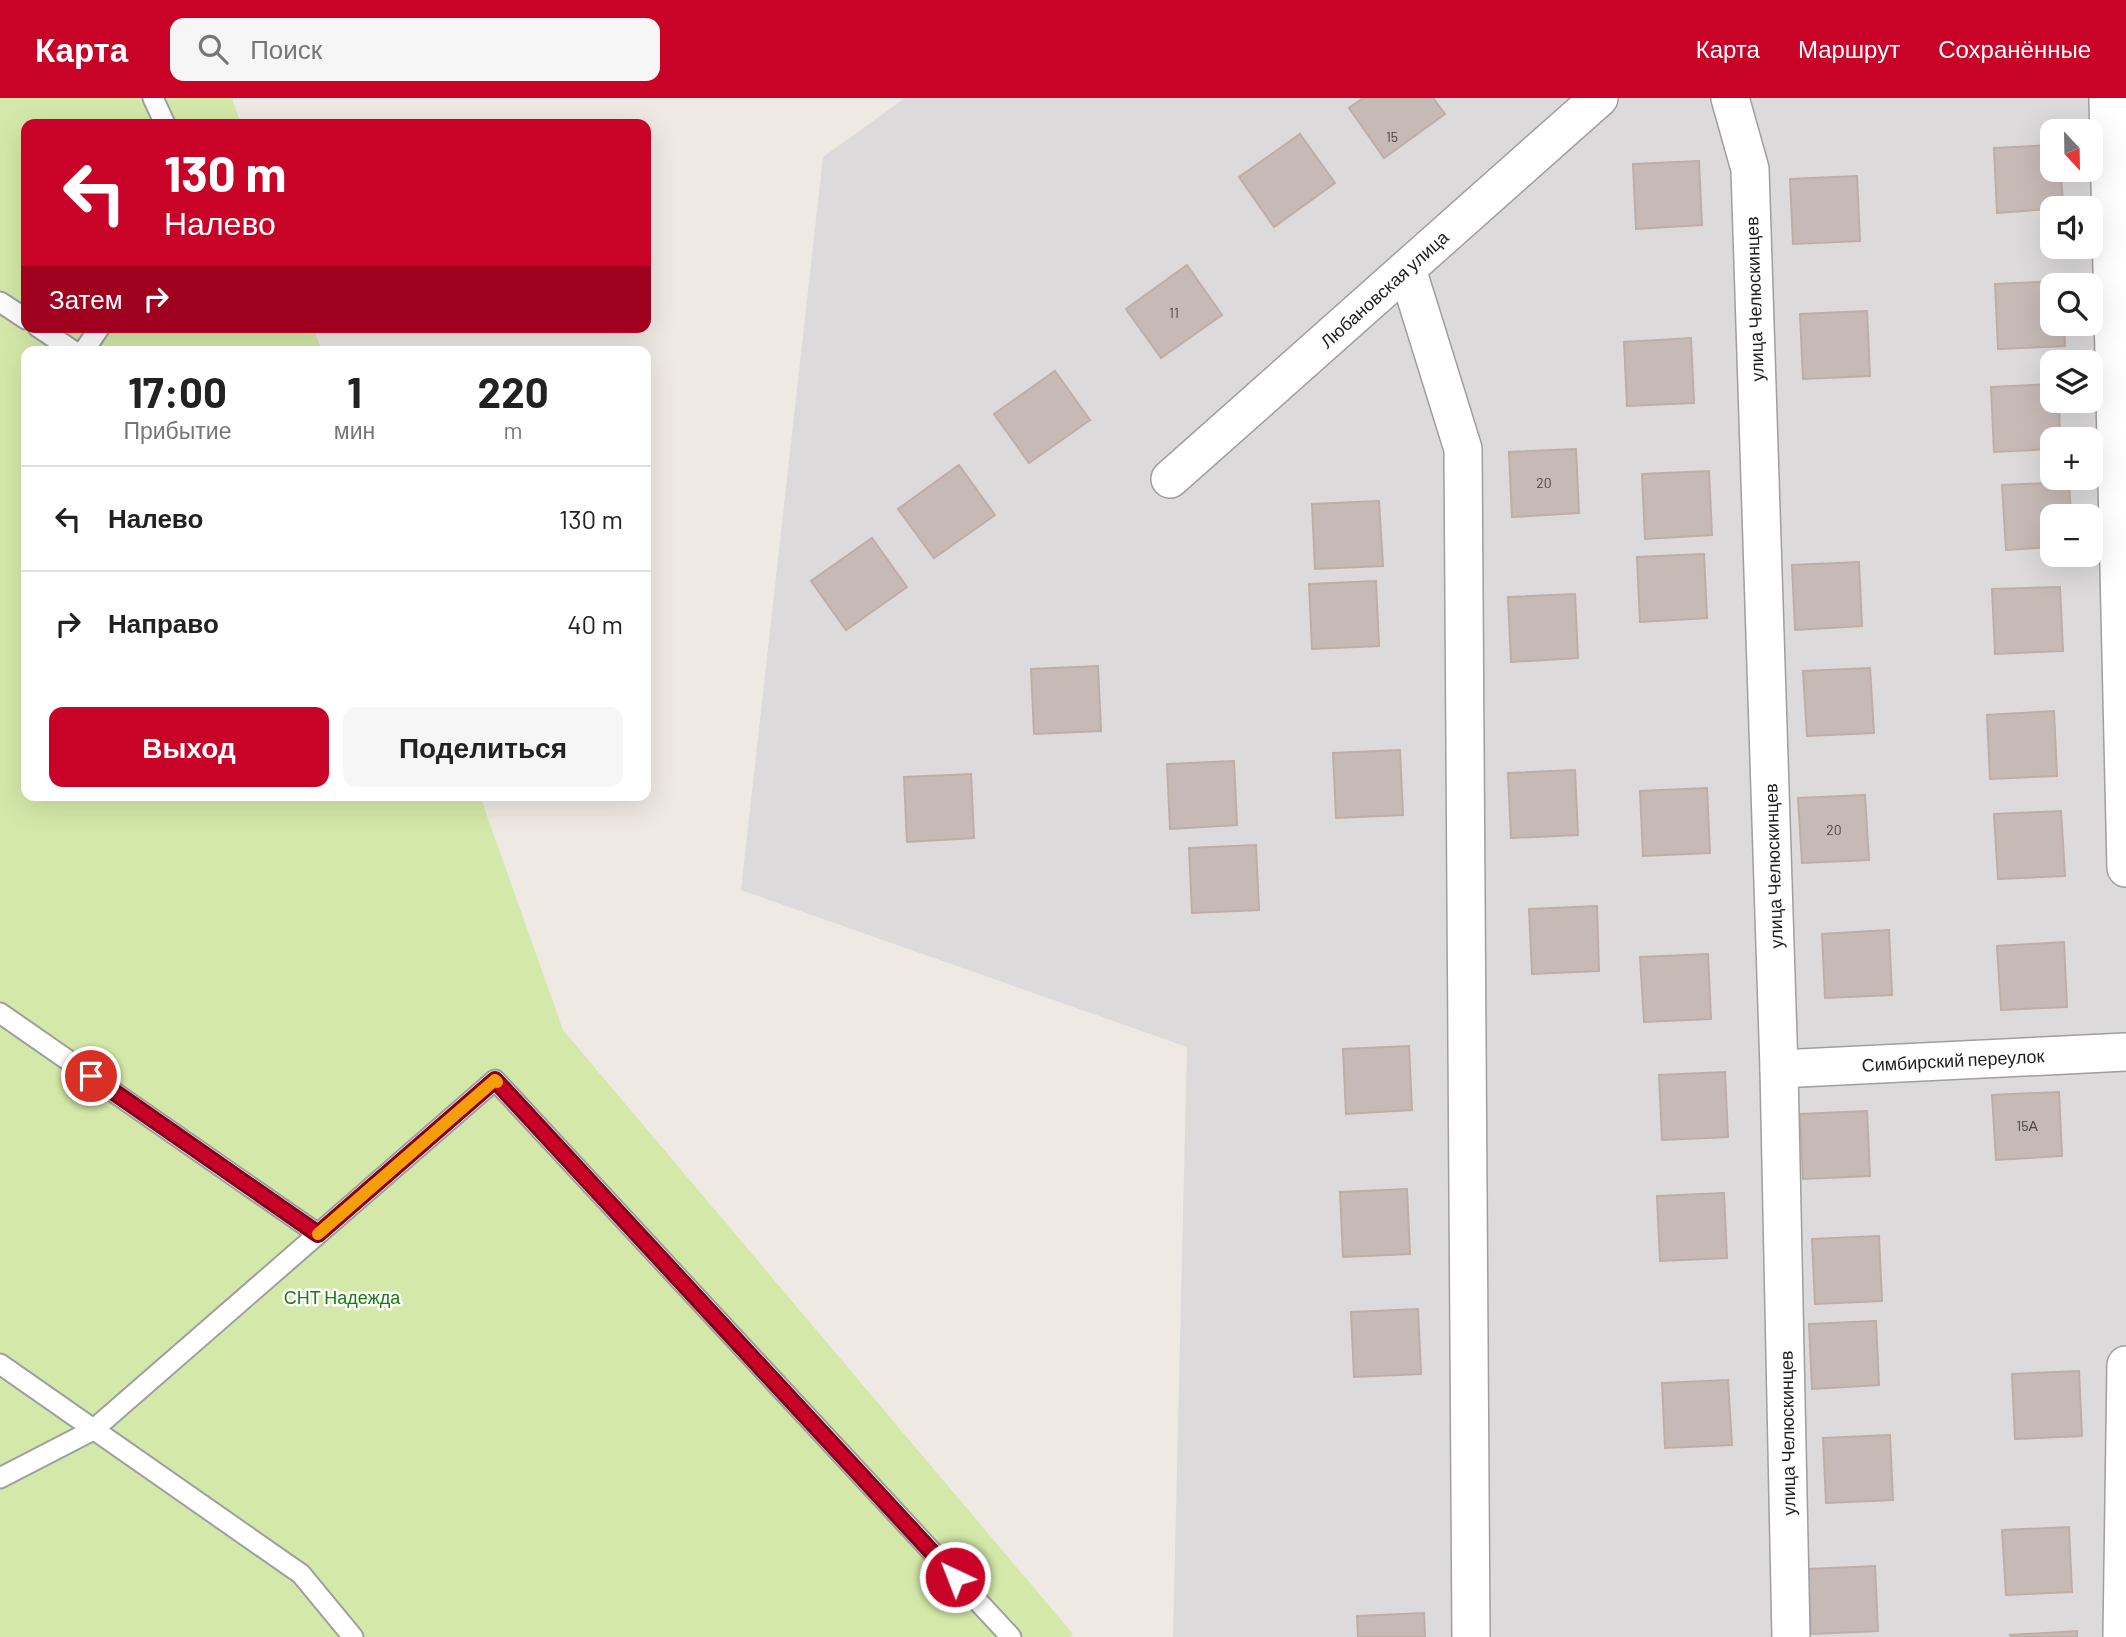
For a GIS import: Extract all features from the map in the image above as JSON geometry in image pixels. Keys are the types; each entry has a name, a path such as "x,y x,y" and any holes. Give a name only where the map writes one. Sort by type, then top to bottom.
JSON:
{"street":[{"name":"Любановская улица","path":"1170,479 1599,98"},
{"name":"улица Челюскинцев","path":"1730,98 1750,169 1779,1069 1791,1637"},
{"path":"2108,98 2126,868"},
{"path":"1407,269 1463,449 1471,1637"},
{"name":"Симбирский переулок","path":"1779,1069 2126,1052"},
{"path":"2122,1637 2126,1365"}],"lane":[{"path":"153,98 163,119"},
{"path":"0,302 21,316"},
{"path":"47,333 66,346"},
{"path":"0,1013 318,1234"},
{"path":"0,1478 93,1430 495,1080 1011,1637"},
{"path":"0,1364 301,1574 353,1637"}],"shaded area":[{"path":"905,98 2126,98 2126,1637 1173,1637 1187,1047 741,890 823,157"}],"green space":[{"name":"СНТ Надежда","path":"0,98 232,98 239,119 21,119 21,333 315,333 320,346 21,346 21,801 482,801 563,1030 1073,1634 1070,1637 0,1637"}],"building":[{"path":"1363,98 1433,98 1445,114 1384,158 1349,108"},
{"path":"1300,134 1335,183 1274,227 1239,177"},
{"path":"2040,146 2040,182 2062,182 2062,196 2040,196 2040,210 1997,213 1994,148"},
{"path":"1699,161 1702,225 1636,229 1633,164"},
{"path":"1857,176 1860,241 1793,244 1790,179"},
{"path":"1187,265 1222,315 1161,358 1126,309"},
{"path":"2040,282 2040,336 2065,336 2065,346 1998,349 1995,284"},
{"path":"1867,311 1870,376 1803,379 1800,314"},
{"path":"1691,338 1694,403 1627,406 1624,342"},
{"path":"1055,371 1090,420 1029,463 994,414"},
{"path":"2040,385 2040,413 2059,413 2060,427 2040,427 2040,450 1994,452 1991,387"},
{"path":"1576,449 1579,513 1512,517 1509,452"},
{"path":"959,465 995,515 934,558 898,509"},
{"path":"1709,471 1712,535 1645,539 1642,474"},
{"path":"2040,483 2040,490 2069,490 2070,504 2040,504 2040,548 2006,550 2002,485"},
{"path":"1379,501 1383,566 1315,569 1312,504"},
{"path":"872,538 907,587 846,630 811,581"},
{"path":"1704,554 1707,618 1640,622 1637,557"},
{"path":"1859,562 1862,626 1795,630 1792,565"},
{"path":"1376,581 1379,646 1312,649 1309,584"},
{"path":"2060,587 2063,651 1995,654 1992,589"},
{"path":"1575,594 1578,658 1511,662 1508,597"},
{"path":"1098,666 1101,731 1034,734 1031,669"},
{"path":"1870,668 1874,733 1807,736 1803,671"},
{"path":"2054,711 2057,776 1990,779 1987,715"},
{"path":"1400,750 1403,815 1336,818 1333,753"},
{"path":"1234,761 1237,825 1170,829 1167,764"},
{"path":"1575,770 1578,835 1511,838 1508,773"},
{"path":"971,774 974,838 907,842 904,777"},
{"path":"1707,788 1710,853 1643,856 1640,791"},
{"path":"1865,795 1869,860 1802,863 1798,798"},
{"path":"2061,811 2065,876 1998,879 1994,814"},
{"path":"1256,845 1259,910 1192,913 1189,848"},
{"path":"1597,906 1599,971 1532,974 1529,909"},
{"path":"1889,930 1892,995 1825,998 1822,934"},
{"path":"2064,942 2067,1007 2001,1010 1997,946"},
{"path":"1708,954 1711,1019 1644,1022 1640,957"},
{"path":"1409,1046 1412,1110 1346,1114 1343,1049"},
{"path":"1725,1072 1728,1137 1662,1140 1659,1075"},
{"path":"2059,1092 2062,1156 1996,1160 1992,1095"},
{"path":"1867,1111 1870,1176 1803,1179 1800,1114"},
{"path":"1407,1189 1410,1254 1343,1257 1340,1192"},
{"path":"1724,1193 1727,1258 1660,1261 1657,1196"},
{"path":"1879,1236 1882,1301 1815,1304 1812,1239"},
{"path":"1418,1309 1421,1374 1354,1377 1351,1312"},
{"path":"1876,1321 1879,1385 1812,1389 1809,1324"},
{"path":"2079,1371 2082,1436 2015,1439 2012,1374"},
{"path":"1728,1380 1732,1445 1665,1448 1662,1383"},
{"path":"1890,1435 1893,1500 1826,1503 1823,1438"},
{"path":"2069,1527 2072,1592 2006,1595 2002,1530"},
{"path":"1875,1566 1878,1631 1811,1634 1808,1569"},
{"path":"1424,1613 1425,1637 1358,1637 1357,1616"},
{"path":"2077,1631 2077,1637 2010,1635"}],"slow traffic":[{"path":"318,1234 495,1080 497,1082"}],"route":[{"path":"91,1076 318,1234 495,1080 955,1577"}]}
